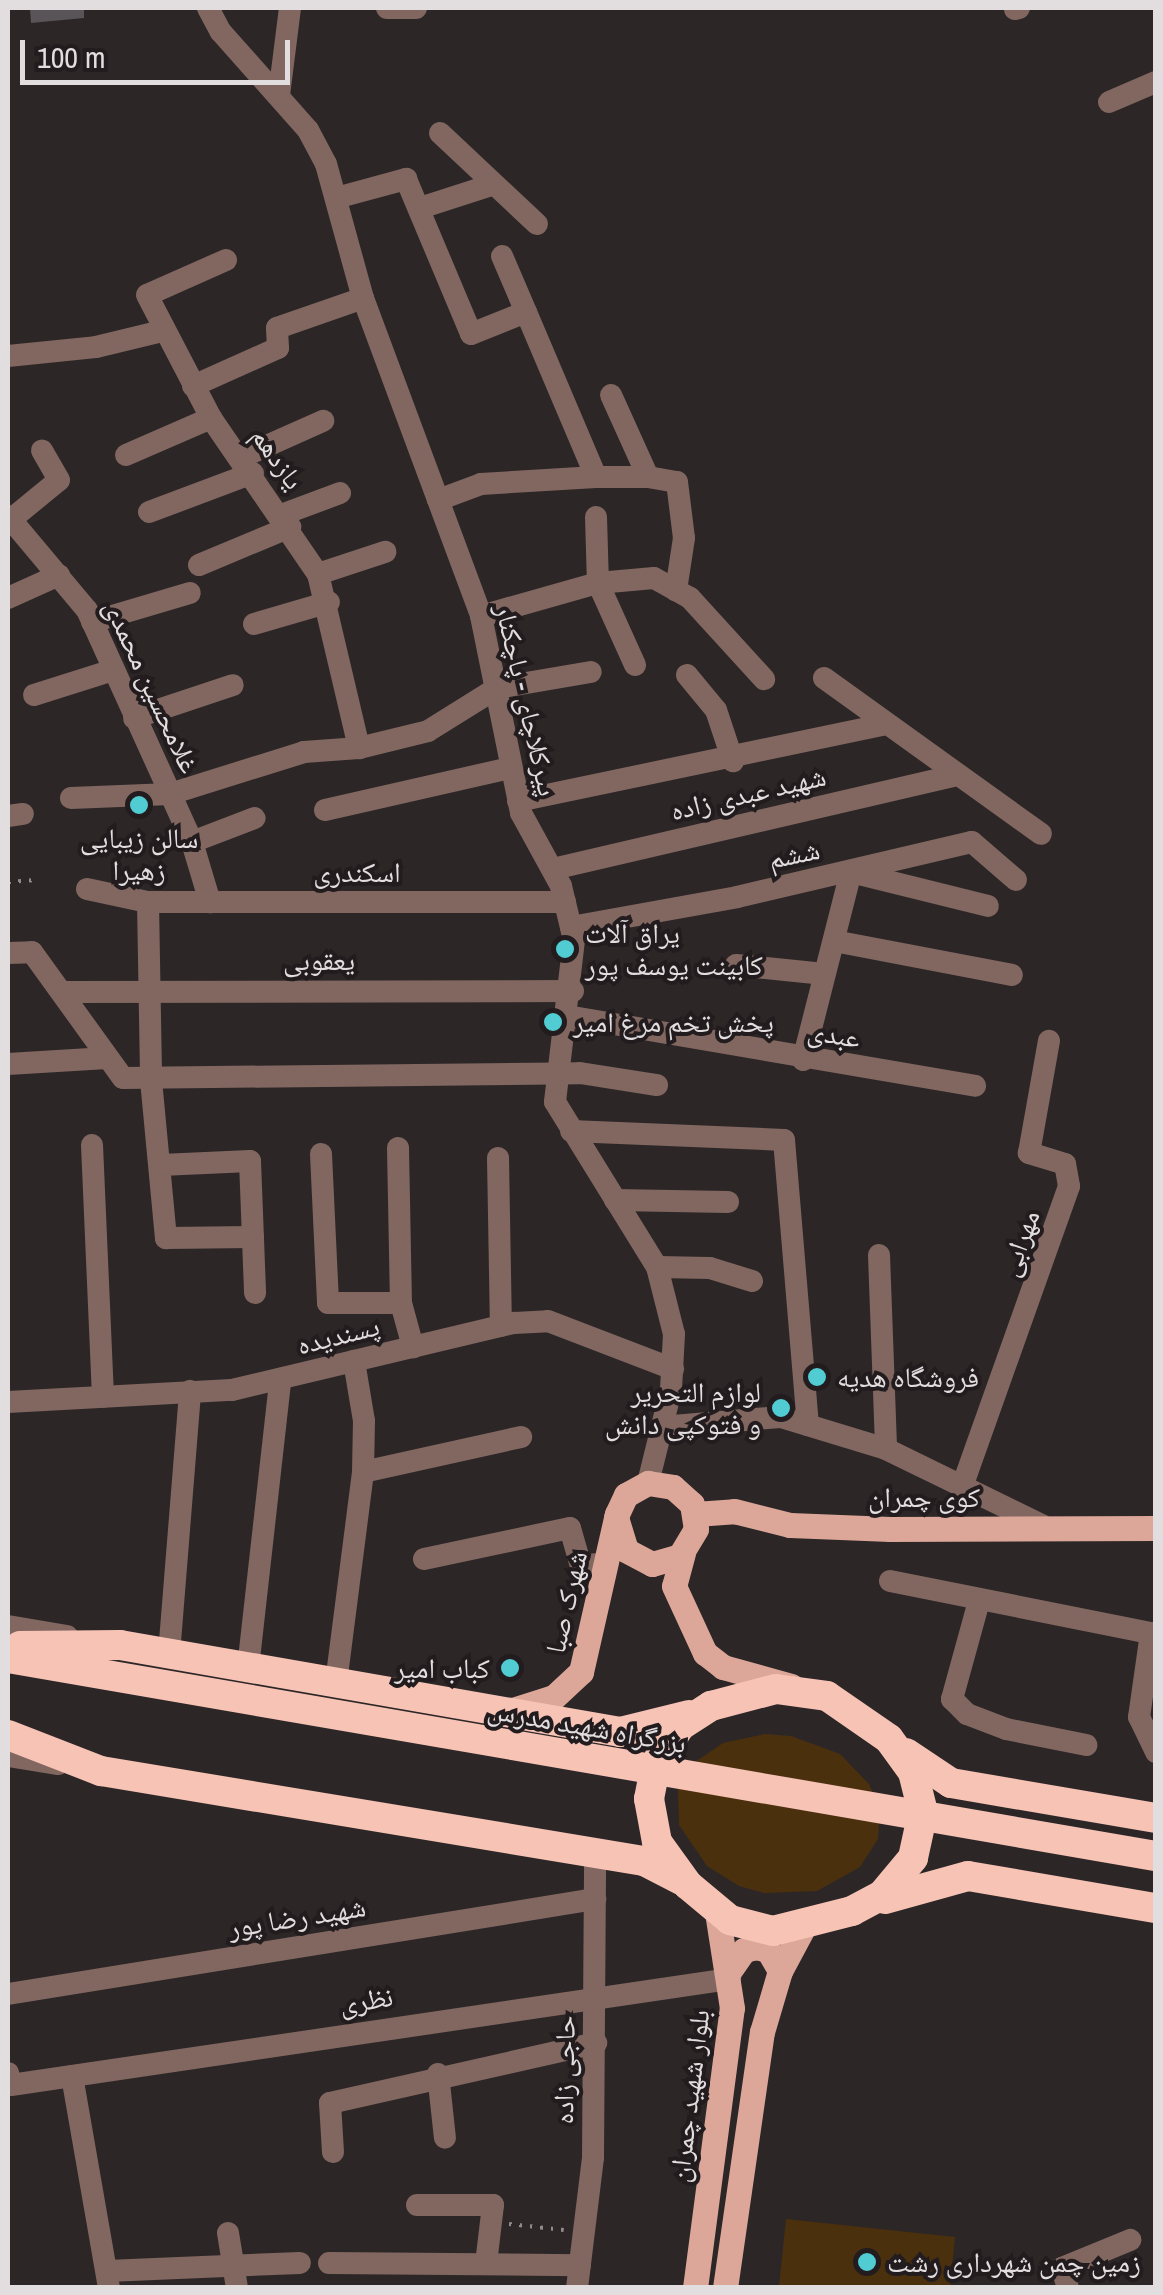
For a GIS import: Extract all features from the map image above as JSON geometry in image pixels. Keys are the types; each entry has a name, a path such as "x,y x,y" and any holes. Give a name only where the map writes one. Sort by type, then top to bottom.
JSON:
{"highway":[{"name":"بزرگراه شهید مدرس","path":"10,1655 120,1646 629,1732 704,1710"},
{"name":"بزرگراه شهید مدرس","path":"10,1655 1156,1856"},
{"path":"1156,1818 951,1783 833,1700 806,1690 769,1690 704,1710 670,1737 649,1792 658,1842 688,1884 716,1912 758,1929 804,1926 928,1882 965,1876 1156,1908"},
{"path":"858,1909 898,1881 921,1832 916,1778 883,1734"},
{"path":"8,1735 101,1771 595,1853 651,1864 688,1884"}],"main road":[{"path":"683,1553 660,1564 640,1560 621,1544 616,1518 626,1496 648,1483 678,1489 695,1514 695,1534 683,1553 674,1586 705,1654 723,1667 806,1690"},
{"name":"کوی چمران","path":"695,1514 734,1511 790,1525 890,1529 1155,1523"},
{"name":"شهرک صبا","path":"504,1712 554,1697 577,1678 589,1650 616,1518"},
{"name":"بلوار شهید چمران","path":"695,2288 730,2029 730,1974 716,1912"},
{"path":"725,2288 762,2032 780,1971 804,1926"},
{"path":"730,1974 744,1950 756,1947 768,1950 780,1971"}],"street":[{"name":"پیرکلاچای - پاچکنار","path":"208,8 221,32 308,130 336,198 364,298 481,616 518,801 553,869 571,928 573,991 553,1076"},
{"path":"279,95 290,8"},
{"path":"386,8 416,8"},
{"path":"1110,102 1156,82"},
{"path":"440,132 491,185 537,224"},
{"path":"336,198 406,179 471,334 526,312"},
{"path":"420,208 491,185"},
{"path":"502,256 596,476"},
{"name":"یازدهم","path":"226,260 147,295 162,331 211,418 248,465 318,574 330,602 359,748"},
{"path":"194,386 278,348 277,328 364,298"},
{"path":"8,356 96,347 162,331"},
{"path":"610,395 648,477"},
{"path":"126,456 211,418"},
{"path":"150,512 248,465 323,420"},
{"path":"11,517 59,480 42,452"},
{"path":"438,500 481,484 596,476 677,482 684,538 676,590"},
{"path":"200,565 340,492"},
{"name":"غلامحسین محمدی","path":"11,517 92,622 192,842 210,902"},
{"path":"596,517 598,583 635,665"},
{"path":"318,574 386,552"},
{"path":"8,598 59,575"},
{"path":"481,616 598,583 654,578 676,590 764,678"},
{"path":"92,622 190,593"},
{"path":"254,624 330,602"},
{"path":"34,695 113,670"},
{"path":"71,798 170,794 304,752 359,748 428,731 497,688 591,672"},
{"path":"687,675 716,710 733,761"},
{"path":"824,678 882,725 1040,834"},
{"path":"134,718 233,686"},
{"path":"518,801 733,761 882,725"},
{"path":"325,810 510,768"},
{"name":"شهید عبدی زاده","path":"553,869 956,775"},
{"path":"192,842 256,818"},
{"name":"ششم","path":"571,928 851,872 972,842 1016,880"},
{"path":"803,1060 851,872 988,906"},
{"name":"اسکندری","path":"87,889 148,902 565,902"},
{"path":"148,902 151,1080 166,1238 253,1238"},
{"path":"834,941 1012,974"},
{"path":"8,953 32,952 65,992 123,1078 580,1073 657,1085"},
{"path":"736,964 825,974"},
{"name":"یعقوبی","path":"65,992 573,991"},
{"name":"عبدی","path":"567,1016 803,1060 974,1086"},
{"name":"مهرابی","path":"963,1484 1069,1186 1065,1164 1029,1153 1049,1042"},
{"path":"8,1064 107,1058"},
{"path":"553,1076 555,1102 657,1266 674,1334 673,1369 648,1483"},
{"path":"572,1130 784,1140 808,1425"},
{"path":"92,1145 103,1397"},
{"path":"398,1148 401,1303 413,1347"},
{"path":"321,1154 328,1303 401,1303"},
{"path":"498,1158 501,1326"},
{"path":"162,1165 250,1161 256,1293"},
{"path":"614,1200 728,1202"},
{"path":"879,1255 886,1449"},
{"path":"657,1266 710,1268 752,1281"},
{"name":"پسندیده","path":"8,1402 190,1391 280,1380 501,1326 548,1321 673,1369"},
{"path":"336,1683 363,1472 364,1422 354,1361"},
{"path":"248,1668 280,1380"},
{"path":"169,1654 190,1391"},
{"path":"661,1427 752,1414 808,1425 886,1449 1042,1525"},
{"path":"363,1472 521,1437"},
{"path":"424,1559 570,1528 581,1566 607,1564"},
{"path":"890,1581 1153,1633 1139,1717 1156,1752"},
{"path":"979,1601 952,1699 967,1714 1006,1729 1086,1746"},
{"path":"8,1626 120,1646"},
{"path":"8,1756 101,1771"},
{"name":"حاجی زاده","path":"578,2276 596,2043 595,1853"},
{"name":"شهید رضا پور","path":"8,1994 595,1899"},
{"name":"نظری","path":"9,2079 72,2076 730,1974"},
{"path":"333,2152 330,2103 438,2074 596,2043"},
{"path":"438,2074 445,2138"},
{"path":"72,2076 108,2279 232,2261 300,2263"},
{"path":"417,2205 492,2206 486,2264"},
{"path":"228,2233 237,2288"},
{"path":"1068,2288 1062,2268 1130,2240"},
{"path":"329,2263 486,2264 578,2276"}],"path":[{"path":"8,882 39,880"},
{"path":"492,2222 584,2232"}],"shaded area":[{"path":"765,1734 791,1736 840,1754 869,1784 880,1810 878,1839 860,1867 817,1891 764,1893 739,1886 707,1866 679,1825 678,1788 695,1762 723,1743"},
{"name":"زمین چمن شهرداری رشت","path":"786,2219 955,2237 950,2287 779,2287"}],"building":[{"path":"30,8 84,8 84,18 31,23"}],"place":[{"name":"سالن زیبایی زهیرا","path":"139,805"},
{"name":"یراق آلات کابینت یوسف پور","path":"565,949"},
{"name":"پخش تخم مرغ امیر","path":"553,1022"},
{"name":"فروشگاه هدیه","path":"817,1377"},
{"name":"لوازم التحریر و فتوکپی دانش","path":"781,1408"},
{"name":"کباب امیر","path":"510,1668"},
{"name":"زمین چمن شهرداری رشت","path":"867,2262"}]}
